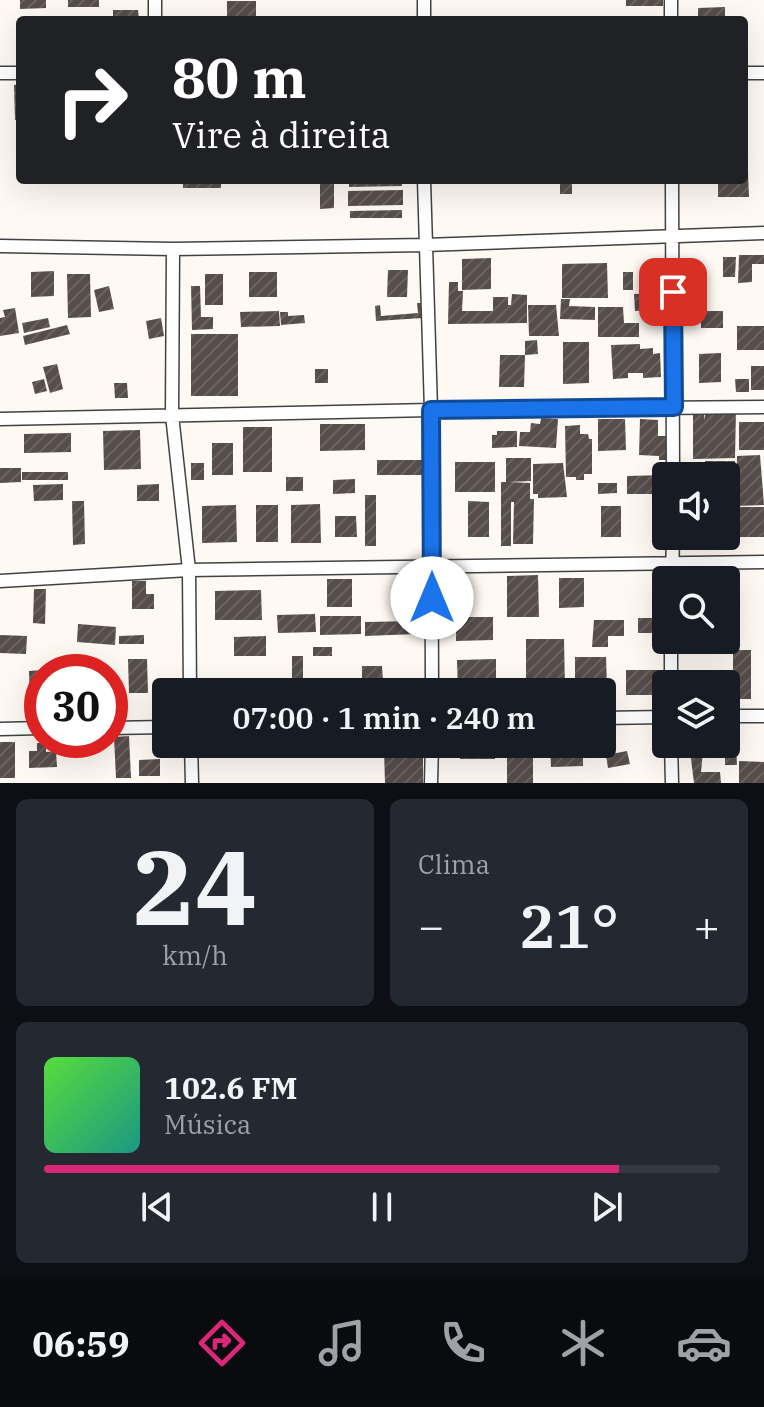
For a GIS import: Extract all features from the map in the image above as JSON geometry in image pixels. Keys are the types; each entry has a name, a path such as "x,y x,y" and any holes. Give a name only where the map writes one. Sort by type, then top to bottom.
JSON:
{"street":[{"path":"424,184 431,410 432,678"},
{"path":"672,184 673,462"},
{"path":"0,246 173,249 425,245 764,233"},
{"path":"173,249 172,415 189,570 190,678"},
{"path":"0,419 764,407"},
{"path":"672,550 672,566"},
{"path":"0,581 189,570 764,562"},
{"path":"740,716 764,716"},
{"path":"616,718 652,717"},
{"path":"128,728 152,727"},
{"path":"0,729 24,728"},
{"path":"191,758 192,783"},
{"path":"431,783 432,758"},
{"path":"671,758 672,783"}],"building":[{"path":"20,0 46,0 46,8 20,9"},
{"path":"68,0 99,0 99,7 68,7"},
{"path":"626,0 663,0 663,6 626,6"},
{"path":"227,1 256,1 256,16 227,16"},
{"path":"725,7 725,16 698,16 698,8"},
{"path":"113,10 138,10 139,16 113,16"},
{"path":"16,85 16,120 15,120"},
{"path":"748,172 749,197 718,197 718,184 748,184"},
{"path":"183,184 221,184 221,188 183,188"},
{"path":"320,184 334,184 334,208 320,209"},
{"path":"349,184 402,184 402,186 349,187"},
{"path":"560,184 572,184 572,194 560,194"},
{"path":"403,190 403,205 348,206 348,191"},
{"path":"402,210 402,218 350,218 350,211"},
{"path":"739,255 764,255 764,264 752,264 752,282 738,283"},
{"path":"723,257 736,257 735,277 723,277"},
{"path":"491,258 491,289 462,290 462,259"},
{"path":"607,263 608,298 562,298 562,264"},
{"path":"388,270 408,270 407,297 387,297"},
{"path":"54,271 54,296 31,297 31,272"},
{"path":"249,272 277,272 277,297 249,297"},
{"path":"623,272 633,272 633,290 623,290"},
{"path":"670,272 670,286 648,286 648,273"},
{"path":"67,274 90,274 91,317 68,318"},
{"path":"205,274 223,274 223,305 205,305"},
{"path":"449,282 458,282 458,291 463,291 462,311 493,311 493,297 508,297 508,305 511,305 512,294 527,295 527,323 448,324"},
{"path":"109,286 114,309 99,312 94,290"},
{"path":"191,286 200,286 201,317 213,317 213,329 192,330"},
{"path":"668,293 669,310 635,311 634,294"},
{"path":"561,299 570,299 569,306 595,307 595,320 560,319"},
{"path":"417,303 422,303 423,318 376,321 375,306 380,305 381,316 418,313"},
{"path":"528,305 556,305 559,336 529,336"},
{"path":"598,307 623,307 624,323 639,323 639,337 598,337"},
{"path":"15,308 19,333 0,336 0,318 5,317 3,310"},
{"path":"279,311 280,326 241,327 240,312"},
{"path":"701,311 723,311 723,328 701,328"},
{"path":"280,312 288,312 288,316 304,315 305,323 281,325"},
{"path":"48,318 50,327 24,333 22,323"},
{"path":"161,318 164,336 149,339 146,321"},
{"path":"67,325 70,334 25,345 23,336"},
{"path":"737,326 764,326 764,350 737,350"},
{"path":"191,334 238,334 238,396 191,396"},
{"path":"537,340 538,354 525,355 525,341"},
{"path":"563,342 589,342 589,383 563,384"},
{"path":"640,344 640,349 653,348 653,354 660,353 661,377 643,378 643,373 628,373 628,378 613,379 611,345"},
{"path":"721,353 721,382 699,383 699,354"},
{"path":"500,355 525,355 524,387 499,387"},
{"path":"57,364 63,389 50,393 43,367"},
{"path":"751,366 764,366 764,390 751,390"},
{"path":"315,369 328,369 328,383 315,383"},
{"path":"44,379 47,391 35,394 32,382"},
{"path":"735,379 749,379 749,392 736,392"},
{"path":"114,383 127,383 128,398 115,398"},
{"path":"693,410 704,410 704,420 706,410 736,410 735,458 693,459"},
{"path":"541,418 558,419 556,448 519,446 520,432 530,432 531,423 540,424"},
{"path":"598,419 625,419 626,450 598,451"},
{"path":"640,419 658,420 658,436 672,436 672,460 639,455"},
{"path":"739,422 764,422 764,450 739,450"},
{"path":"320,424 365,424 365,450 320,451"},
{"path":"580,425 580,434 588,434 592,439 592,474 584,474 584,480 576,480 576,477 566,477 565,426"},
{"path":"243,427 272,427 272,472 243,472"},
{"path":"140,430 141,469 104,470 103,431"},
{"path":"497,431 517,431 517,447 492,448 492,435 497,435"},
{"path":"71,433 71,452 24,453 24,434"},
{"path":"212,443 233,443 233,475 212,475"},
{"path":"760,455 764,505 740,506 740,462 737,462 737,456"},
{"path":"506,458 531,458 531,481 509,482 530,483 530,499 534,499 533,544 513,544 514,502 511,502 511,546 501,546 501,482 506,482"},
{"path":"377,460 422,460 422,475 377,475"},
{"path":"455,462 495,462 495,492 455,492"},
{"path":"191,463 204,463 204,480 191,480"},
{"path":"563,463 567,497 538,498 538,494 533,494 533,464"},
{"path":"0,468 21,468 21,482 0,483"},
{"path":"22,472 68,472 68,480 22,480"},
{"path":"652,475 652,494 627,494 627,476"},
{"path":"286,477 303,477 303,491 286,491"},
{"path":"355,479 355,493 333,494 333,480"},
{"path":"598,483 617,483 617,493 598,494"},
{"path":"63,484 63,500 34,501 33,485"},
{"path":"159,484 159,501 137,501 137,485"},
{"path":"365,495 376,495 376,546 365,546"},
{"path":"72,501 84,501 85,544 73,545"},
{"path":"468,501 489,502 489,537 468,537"},
{"path":"320,504 321,543 291,543 291,505"},
{"path":"236,505 237,542 202,543 202,506"},
{"path":"256,505 278,505 278,542 256,542"},
{"path":"601,506 621,506 621,537 601,537"},
{"path":"740,507 764,507 764,537 740,537"},
{"path":"335,516 356,516 357,537 335,537"},
{"path":"538,575 539,617 507,617 507,576"},
{"path":"559,578 584,578 584,607 559,608"},
{"path":"327,579 352,579 352,607 327,607"},
{"path":"132,581 146,581 146,594 154,594 154,609 132,609"},
{"path":"34,589 46,589 45,624 33,623"},
{"path":"261,590 262,620 215,620 215,591"},
{"path":"315,614 316,632 278,633 277,615"},
{"path":"320,616 361,616 361,634 320,635"},
{"path":"456,617 493,617 493,640 456,641"},
{"path":"638,618 652,618 652,633 638,633"},
{"path":"594,620 624,620 624,636 608,636 608,647 592,647"},
{"path":"417,621 417,634 365,636 365,622"},
{"path":"78,624 116,627 115,645 77,642"},
{"path":"0,635 27,636 26,654 0,653"},
{"path":"144,635 144,644 119,644 119,636"},
{"path":"266,636 266,656 234,656 234,637"},
{"path":"526,639 564,639 565,678 526,678"},
{"path":"313,647 332,647 332,656 313,656"},
{"path":"751,650 751,699 740,699 740,670 733,670 733,654"},
{"path":"292,656 303,656 303,678 292,678"},
{"path":"575,657 606,657 607,678 575,678"},
{"path":"128,659 147,659 148,693 129,693"},
{"path":"496,659 496,678 458,678 457,660"},
{"path":"362,666 382,666 383,678 362,678"},
{"path":"626,670 652,670 652,695 626,695"},
{"path":"128,736 131,778 116,778 115,758 128,758"},
{"path":"0,742 15,742 15,778 0,778"},
{"path":"627,751 630,764 608,768 606,758 616,758 616,753"},
{"path":"29,758 56,758 57,767 29,768"},
{"path":"384,758 423,758 423,783 385,783"},
{"path":"507,758 533,758 533,783 507,783"},
{"path":"551,758 583,758 583,766 551,767"},
{"path":"691,758 702,758 701,772 720,772 721,783 694,783"},
{"path":"725,758 737,758 737,765 725,765"},
{"path":"160,759 160,776 139,776 139,760"},
{"path":"739,761 764,762 764,783 739,783"}],"route":[{"path":"432,598 431,410 674,407 673,292"}]}
